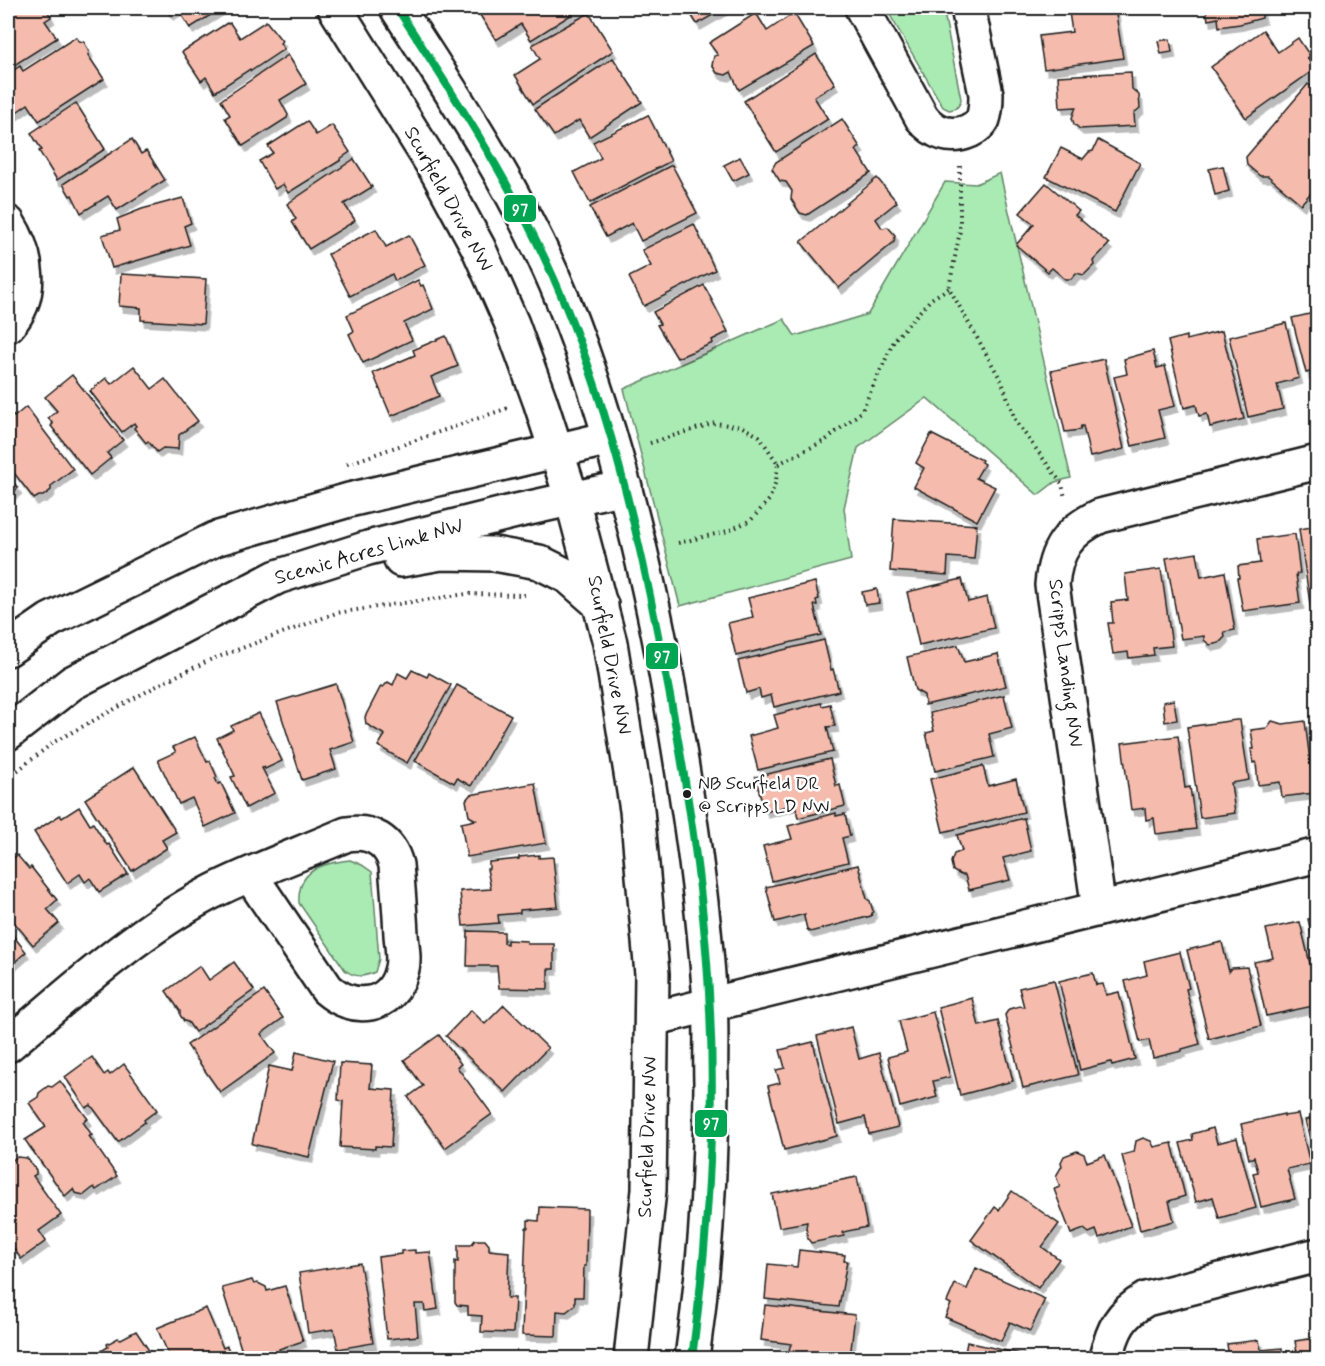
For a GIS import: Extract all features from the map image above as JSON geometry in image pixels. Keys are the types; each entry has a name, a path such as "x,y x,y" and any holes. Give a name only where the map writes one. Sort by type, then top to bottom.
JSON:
{"street":[{"name":"Scurfield Drive NW","path":"335,8 438,173 478,247 512,324 572,499 610,642 637,810 651,974 649,1190 631,1359"},
{"path":"397,8 436,67 495,165 539,247 562,298 594,386 625,487 657,620 690,812 710,1006 709,1195 700,1302 692,1359"},
{"path":"862,8 922,118 929,127 939,132 958,136 978,126 983,118 986,105 986,94 968,8"},
{"path":"8,223 21,250 27,275 24,296 8,325"},
{"path":"8,649 50,621 215,539 349,500 610,438"},
{"name":"Scripps Landing NW","path":"1099,909 1052,585 1056,560 1063,544 1073,532 1100,516 1317,462"},
{"name":"Scenic Acres Link NW","path":"8,733 72,682 277,577 368,548 516,511 625,487"},
{"path":"277,577 345,571 441,553 494,554 539,562 569,577 601,605"},
{"path":"8,1045 147,932 208,894 250,875 347,834 358,832 380,839 394,855 402,969 393,990 385,998 361,1005 337,998 327,989 250,875"},
{"path":"652,1019 1317,855"},
{"path":"1106,1359 1114,1329 1134,1306 1146,1299 1317,1255"}],"path":[{"path":"958,136 961,191 960,231 949,288 1002,382 1016,422 1062,484 1073,532"},
{"path":"778,465 826,440 861,412 895,339 931,299 949,288"},
{"path":"650,443 715,423 742,427 759,436 778,465 770,500 751,520 728,531 678,543"},
{"path":"8,778 54,742 166,681 210,660 336,613 466,594 528,595"}],"green space":[{"path":"886,8 943,8 961,99 957,107 949,110 943,107"},
{"path":"1000,173 1071,478 1055,482 1038,495 927,398 858,448 844,508 851,560 680,606 624,389 784,319 795,336 868,314 945,182 976,184"},
{"path":"350,860 372,872 379,959 375,972 363,976 345,970 299,903 302,883 313,870 330,863"}],"building":[{"path":"16,8 46,8 51,17 45,21 57,38 8,69 8,13"},
{"path":"165,8 222,8 190,28 178,9 170,14"},
{"path":"485,8 582,8 531,40 521,24 496,40 478,12"},
{"path":"687,8 725,8 697,24"},
{"path":"1115,8 1123,58 1044,69 1039,36 1072,32 1069,12"},
{"path":"1206,8 1261,8 1262,18 1219,27 1218,18 1208,20"},
{"path":"589,13 613,51 533,104 515,75 540,59 532,45"},
{"path":"756,13 767,31 794,13 814,46 739,90 731,72 726,75 717,73 712,65 714,56 718,55 709,43"},
{"path":"266,21 282,41 280,43 284,49 215,92 206,77 201,81 182,52 227,23 230,23 240,38"},
{"path":"1263,30 1278,52 1298,38 1310,56 1307,58 1315,69 1246,118 1211,67"},
{"path":"76,37 79,41 84,42 89,51 88,55 104,79 39,121 28,104 8,118 8,74 20,66 23,71"},
{"path":"1170,39 1172,52 1161,54 1158,41"},
{"path":"816,54 835,84 814,97 828,119 776,152 744,101"},
{"path":"288,55 306,84 280,100 288,115 287,118 243,146 225,118 230,115 221,100"},
{"path":"613,58 642,102 589,137 579,120 554,136 535,109"},
{"path":"1131,72 1132,89 1139,95 1140,108 1134,113 1135,126 1080,129 1074,124 1072,118 1076,107 1060,108 1058,76"},
{"path":"1308,84 1318,91 1318,133 1316,135 1318,137 1318,185 1301,204 1268,176 1260,176 1247,165 1246,157"},
{"path":"76,103 105,149 57,180 31,133"},
{"path":"648,115 671,161 590,203 574,172 601,158 593,142"},
{"path":"842,119 860,147 856,150 871,173 807,215 800,213 791,199 792,191 786,182 780,181 772,169 776,162"},
{"path":"307,121 316,135 332,125 350,152 288,193 283,184 275,189 259,161 273,153 268,146"},
{"path":"132,139 141,154 146,151 148,153 165,180 117,210 108,196 81,213 72,195 70,196 63,184"},
{"path":"1098,140 1140,163 1115,212 1046,177 1061,148 1083,159 1093,151"},
{"path":"740,157 749,173 733,181 724,165"},
{"path":"354,159 372,187 344,204 355,220 353,222 309,249 292,222 296,219 287,204"},
{"path":"672,165 697,213 641,241 632,223 606,237 590,207"},
{"path":"1223,166 1229,191 1215,195 1209,169"},
{"path":"877,178 897,202 876,219 882,228 888,227 895,235 894,242 839,288 801,242"},
{"path":"1046,183 1079,211 1075,215 1109,244 1084,275 1076,273 1071,279 1065,279 1052,268 1048,272 1016,245 1034,224 1020,213"},
{"path":"183,198 191,223 184,226 190,245 112,268 102,235 120,230 117,219 142,209"},
{"path":"694,224 715,270 644,306 629,277 651,266 642,250"},
{"path":"376,229 386,247 409,235 425,265 395,281 392,274 350,296 328,254"},
{"path":"121,274 206,279 203,324 141,320 141,308 119,306"},
{"path":"418,280 421,286 423,285 433,309 404,323 412,340 363,363 349,334 354,331 347,315"},
{"path":"704,285 728,332 712,340 713,343 677,358 657,325 660,324 653,312"},
{"path":"1318,312 1318,370 1306,373 1292,318"},
{"path":"1286,323 1299,378 1277,384 1283,409 1248,417 1229,337"},
{"path":"1222,331 1244,419 1210,427 1207,414 1199,416 1196,405 1184,408 1168,341 1186,336 1186,340"},
{"path":"446,336 458,366 431,377 439,396 391,416 373,373 415,355 413,350"},
{"path":"1153,351 1157,368 1165,366 1175,406 1158,410 1165,438 1132,446 1114,377 1127,374 1124,359"},
{"path":"1104,359 1124,449 1090,457 1083,426 1080,430 1065,432 1051,371"},
{"path":"134,366 152,389 165,379 198,421 179,435 178,449 163,448 157,452 134,428 136,426 134,423 122,432 90,391 106,378 111,384"},
{"path":"72,375 123,440 107,453 111,458 90,475 51,426 53,424 48,418 57,411 45,397"},
{"path":"26,407 73,469 51,486 51,490 34,499 8,465 8,408 14,417"},
{"path":"931,434 982,460 984,464 976,478 995,487 977,521 914,487 924,468 916,463"},
{"path":"8,475 18,488 8,496"},
{"path":"894,519 977,525 974,559 948,557 947,575 890,571"},
{"path":"1318,526 1318,617 1312,617 1299,529"},
{"path":"1295,534 1300,573 1296,574 1300,603 1243,611 1237,578 1239,578 1238,566 1260,563 1257,539"},
{"path":"1197,553 1201,577 1225,572 1235,630 1224,632 1225,637 1219,643 1210,645 1204,640 1204,636 1181,639 1166,558"},
{"path":"1161,569 1172,646 1153,648 1154,655 1129,658 1128,652 1113,654 1108,623 1113,623 1111,602 1128,600 1125,574"},
{"path":"962,579 968,602 987,597 994,628 919,645 907,592"},
{"path":"815,582 819,599 816,600 817,605 814,605 821,635 736,656 728,623 753,617 748,598"},
{"path":"877,589 879,603 865,605 862,592"},
{"path":"824,640 839,691 774,707 771,695 761,698 759,689 746,693 738,661"},
{"path":"958,645 964,662 998,654 1006,686 925,705 924,695 915,690 907,657"},
{"path":"412,670 427,677 429,673 451,685 407,763 378,746 385,735 366,724 365,717 381,686 383,687 388,682 393,685 398,673 407,678"},
{"path":"336,684 354,742 330,750 336,769 302,780 277,702"},
{"path":"457,685 511,715 471,786 457,778 454,783 415,761"},
{"path":"1004,695 1012,728 989,734 994,757 935,771 926,733 934,731 930,713"},
{"path":"1174,700 1177,720 1165,722 1163,702"},
{"path":"821,703 822,706 830,704 835,726 827,727 833,752 758,770 749,736 778,728 774,715"},
{"path":"259,713 282,761 265,769 262,768 275,793 246,808 231,777 235,776 217,738 233,730 231,726"},
{"path":"1240,720 1249,780 1231,783 1235,813 1200,818 1187,727"},
{"path":"1272,721 1283,724 1305,721 1314,793 1282,797 1280,782 1258,785 1256,762 1253,763 1251,749 1254,749 1251,730 1267,728"},
{"path":"1178,736 1185,788 1190,787 1196,829 1156,834 1154,818 1146,820 1145,808 1131,810 1122,743"},
{"path":"195,737 207,762 210,761 217,777 215,778 218,784 221,783 235,813 205,827 192,798 179,804 158,760 176,752 173,747"},
{"path":"830,759 836,786 840,785 845,806 798,818 795,804 765,812 755,777"},
{"path":"983,766 988,786 1016,779 1024,812 943,832 930,779"},
{"path":"134,767 176,832 162,840 167,848 132,871 85,799"},
{"path":"535,783 546,843 467,857 461,823 476,820 469,816 466,800 470,795"},
{"path":"79,807 90,825 93,823 107,845 109,844 128,874 99,892 90,878 85,882 80,874 67,883 34,832 60,815 62,818"},
{"path":"836,813 836,816 845,814 850,836 842,838 848,862 772,881 763,846 792,839 788,826"},
{"path":"1024,818 1031,851 1003,858 1010,880 969,890 965,875 953,871 951,862 954,854 962,851 957,835"},
{"path":"17,855 29,869 31,867 57,900 47,909 59,923 33,945 9,916 11,914 8,910 8,863"},
{"path":"539,855 539,858 553,857 558,907 520,910 520,913 498,915 499,923 463,926 460,891 491,889 487,869 489,869 489,862"},
{"path":"858,865 867,899 873,911 871,916 810,932 807,929 805,914 775,922 766,887"},
{"path":"1318,917 1318,961 1308,919"},
{"path":"1300,922 1318,1005 1266,1016 1254,962 1273,958 1266,929"},
{"path":"8,929 26,952 8,968"},
{"path":"468,931 504,932 504,943 507,944 507,940 527,941 527,944 554,944 554,969 548,969 548,989 499,988 497,966 467,966"},
{"path":"1222,942 1229,972 1232,968 1247,967 1261,1026 1209,1039 1187,950"},
{"path":"1180,952 1189,988 1186,989 1200,1044 1153,1058 1149,1040 1140,1042 1125,981 1147,975 1144,961"},
{"path":"234,962 254,990 195,1032 188,1022 184,1021 166,991 200,966 209,980"},
{"path":"1093,973 1096,985 1103,984 1106,995 1119,992 1135,1059 1080,1070 1059,981"},
{"path":"1054,980 1078,1075 1023,1088 1005,1015 1009,1009 1024,1007 1019,988"},
{"path":"264,991 283,1018 261,1034 275,1053 220,1092 187,1045"},
{"path":"972,998 979,1026 998,1021 1013,1081 960,1095 938,1007"},
{"path":"504,1005 548,1048 505,1092 446,1036 471,1010 485,1024"},
{"path":"933,1012 950,1077 933,1081 937,1097 900,1107 888,1057 907,1052 899,1021"},
{"path":"851,1027 859,1059 879,1053 898,1127 869,1134 865,1117 839,1124 817,1036"},
{"path":"439,1035 461,1064 457,1067 492,1114 445,1148 408,1097 423,1086 404,1060"},
{"path":"813,1042 837,1136 784,1150 768,1086 780,1083 776,1070 785,1068 780,1050"},
{"path":"296,1052 333,1061 309,1157 252,1144 269,1066 292,1071"},
{"path":"92,1057 104,1075 108,1072 110,1075 124,1064 157,1110 118,1142 91,1105 86,1108 65,1077"},
{"path":"340,1063 372,1065 370,1088 394,1090 391,1147 375,1146 375,1149 340,1147 343,1101 338,1100"},
{"path":"60,1081 88,1119 83,1122 92,1135 89,1136 117,1176 96,1190 94,1187 84,1195 75,1193 73,1189 65,1196 25,1140 46,1127 29,1103 48,1086 52,1087"},
{"path":"1284,1114 1284,1116 1298,1114 1310,1164 1287,1169 1295,1199 1261,1207 1253,1173 1258,1172 1254,1157 1249,1159 1241,1124"},
{"path":"1318,1117 1318,1169 1305,1120"},
{"path":"1213,1128 1217,1143 1237,1138 1256,1208 1219,1218 1213,1197 1196,1202 1180,1143 1193,1140 1192,1134"},
{"path":"1143,1138 1151,1141 1154,1147 1172,1143 1185,1196 1169,1201 1174,1221 1140,1230 1122,1155 1134,1152 1136,1141"},
{"path":"1077,1151 1084,1154 1087,1162 1105,1155 1131,1226 1099,1238 1096,1230 1089,1233 1084,1229 1071,1234 1054,1189 1060,1187 1056,1176 1062,1166 1064,1156"},
{"path":"17,1157 27,1158 36,1170 33,1176 61,1215 39,1231 46,1241 21,1259 8,1240 8,1163"},
{"path":"857,1177 867,1227 843,1232 844,1236 811,1243 808,1239 807,1222 779,1227 772,1194"},
{"path":"1012,1191 1059,1224 1042,1247 1059,1259 1038,1288 971,1240 995,1207 999,1210"},
{"path":"540,1207 587,1209 583,1297 575,1297 575,1305 566,1312 557,1311 556,1336 522,1335 526,1228 528,1228 528,1220 539,1221"},
{"path":"475,1240 485,1240 489,1245 489,1250 509,1252 507,1298 515,1298 513,1333 481,1332 482,1316 468,1315 468,1306 457,1305 455,1302 455,1261 458,1262 458,1245 471,1245"},
{"path":"415,1250 415,1253 430,1252 438,1309 425,1311 424,1304 415,1304 418,1336 387,1339 378,1257"},
{"path":"799,1250 845,1255 844,1261 847,1261 839,1307 765,1299 768,1264 797,1267"},
{"path":"360,1263 373,1343 338,1349 334,1329 308,1333 299,1273"},
{"path":"976,1268 1045,1299 1030,1331 1010,1322 1001,1341 945,1317 951,1304 947,1302 955,1284 967,1289"},
{"path":"252,1280 254,1284 258,1283 266,1287 267,1291 285,1286 303,1341 279,1349 282,1358 244,1358 222,1288"},
{"path":"765,1305 855,1315 850,1358 788,1358 792,1344 761,1340"},
{"path":"206,1308 223,1348 227,1346 232,1358 170,1358 157,1328"},
{"path":"1318,1318 1318,1358 1298,1358 1295,1341 1316,1338 1313,1319"},
{"path":"136,1331 154,1358 89,1358 108,1347 107,1344"},
{"path":"1259,1340 1261,1350 1282,1348 1283,1358 1229,1358 1227,1344"},
{"path":"967,1342 1025,1355 1024,1358 964,1358"},
{"path":"1178,1355 1215,1356 1215,1358 1178,1358"}],"transit line":[{"name":"97","path":"397,8 494,162 545,259 582,347 611,438 636,531 675,720 697,865 707,962 712,1054 711,1141 702,1272 692,1358"}],"place":[{"name":"NB Scurfield DR @ Scripps LD NW","path":"687,794"}]}
